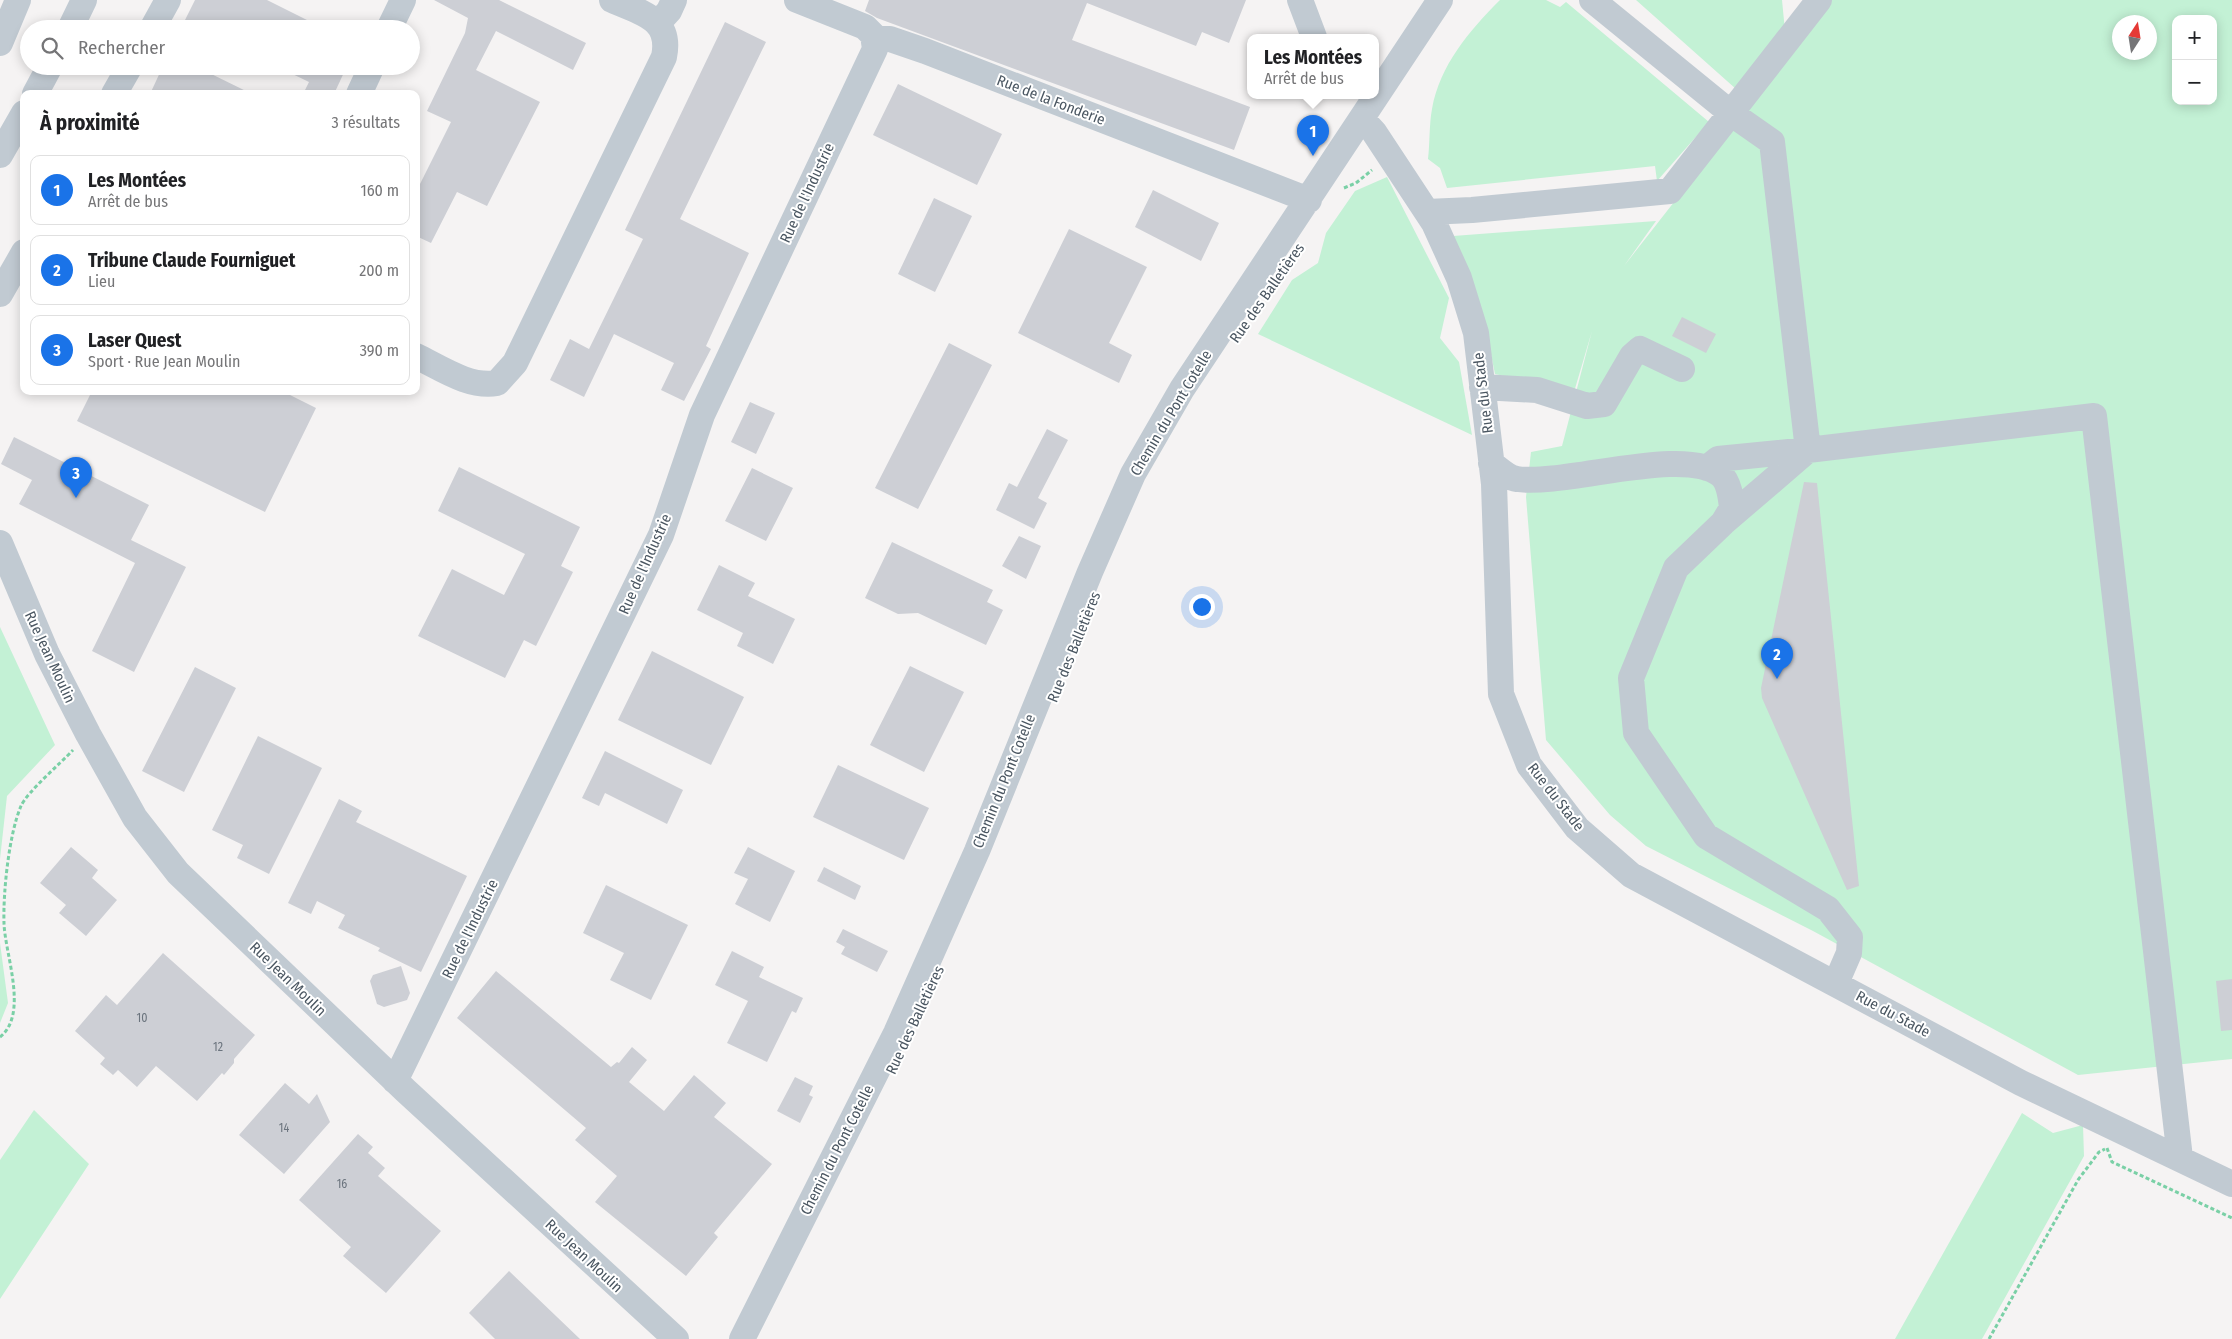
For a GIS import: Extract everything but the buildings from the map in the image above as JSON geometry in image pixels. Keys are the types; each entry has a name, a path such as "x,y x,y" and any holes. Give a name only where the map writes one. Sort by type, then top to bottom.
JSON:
{"street":[{"path":"0,43 18,0"},
{"path":"74,20 84,0"},
{"path":"157,20 168,0"},
{"path":"393,20 403,0"},
{"path":"420,358 472,383 485,385 497,383 506,376 515,363 664,57 666,38 663,28 658,23 612,0"},
{"path":"658,23 670,11 674,0"},
{"path":"797,0 865,27 871,32 874,39"},
{"path":"1300,0 1313,34"},
{"path":"1379,94 1440,0"},
{"path":"1592,0 1732,114 1772,142 1808,450"},
{"path":"1427,212 1472,210 1670,191 1732,114 1814,3"},
{"name":"Rue de la Fonderie","path":"874,39 890,39 1310,200"},
{"name":"Rue de l'Industrie","path":"396,1081 661,535 702,415 875,49 874,39"},
{"path":"37,90 45,75"},
{"path":"116,90 125,75"},
{"path":"361,90 368,75"},
{"path":"1365,115 1375,99"},
{"name":"Rue du Stade","path":"1365,115 1427,212 1446,247 1459,278 1476,334 1491,462 1501,694 1529,766 1577,828 1631,875 2021,1083 2232,1184"},
{"name":"Chemin du Pont Cotelle","path":"742,1339 896,1033 976,851 1082,589 1133,474 1182,389 1365,115"},
{"path":"0,155 20,120"},
{"path":"0,294 20,259"},
{"path":"1482,387 1537,390 1587,406 1604,404 1632,356 1640,349 1682,370"},
{"path":"1707,468 1718,459 2094,416 2180,1158"},
{"path":"1808,450 1723,523 1676,568 1631,678 1636,733 1706,836 1828,908 1850,936 1849,953 1836,983"},
{"path":"1491,462 1514,479 1554,480 1622,467 1703,466 1722,476 1729,490 1732,508 1723,523"},
{"name":"Rue Jean Moulin","path":"0,542 47,654 88,734 135,818 178,873 396,1081 676,1339"}],"path":[{"path":"1347,181 1341,189 1356,183 1374,169 1393,160"},
{"path":"0,1037 6,1032 14,1013 15,995 4,922 13,828 22,804 88,734"},
{"path":"1989,1339 2078,1180 2099,1152 2107,1148 2112,1162 2232,1218"}],"green space":[{"path":"1500,0 1546,0 1560,7 1566,2 1709,122 1657,181 1655,166 1447,188 1440,168 1428,159 1431,115 1436,93 1457,50 1477,24"},
{"path":"1636,0 1782,0 1785,31 1736,89"},
{"path":"1832,0 2232,0 2232,1059 2078,1075 1813,931 1646,846 1610,815 1546,740 1526,497 1531,452 1562,446 1592,331 1574,392 1495,374 1487,335 1453,236 1656,221 1624,266"},
{"path":"1387,177 1449,298 1440,338 1459,362 1472,435 1258,334 1292,280 1318,263 1326,233 1355,191"},
{"path":"0,627 55,745 7,796 0,859"},
{"path":"0,943 8,1003 0,1023"},
{"path":"34,1110 89,1164 0,1299 0,1160"},
{"path":"2022,1113 2053,1133 2083,1125 2084,1156 1982,1339 1895,1339"}],"place":[{"name":"Les Montées","path":"1313,156"},
{"name":"Laser Quest","path":"76,498"},
{"name":"Tribune Claude Fourniguet","path":"1777,679"}]}
